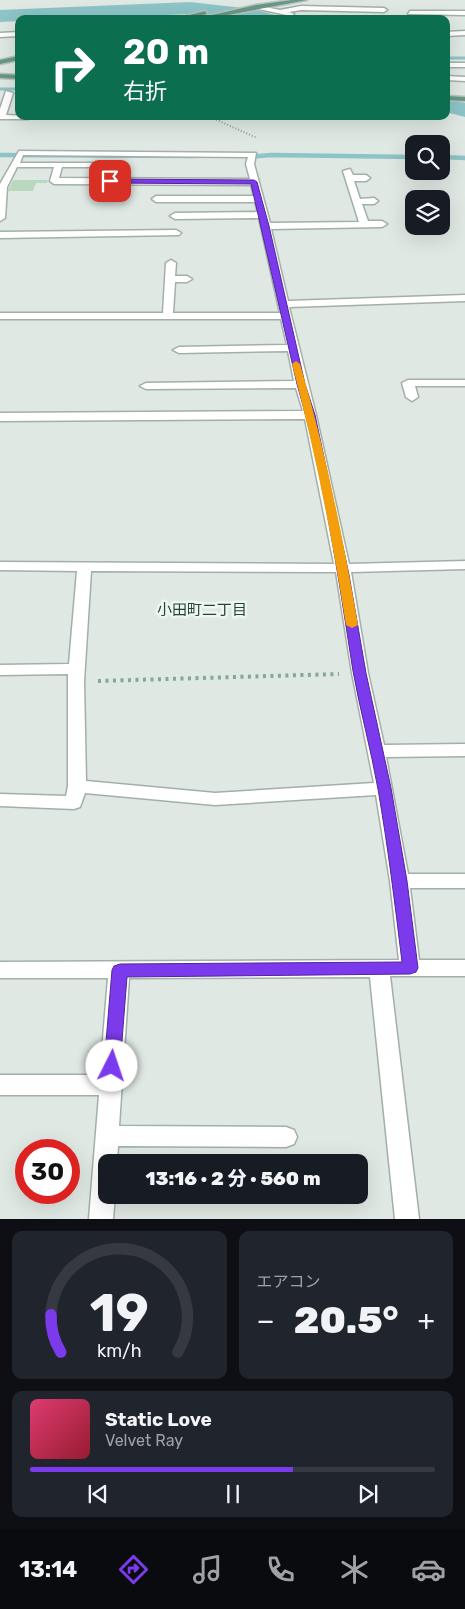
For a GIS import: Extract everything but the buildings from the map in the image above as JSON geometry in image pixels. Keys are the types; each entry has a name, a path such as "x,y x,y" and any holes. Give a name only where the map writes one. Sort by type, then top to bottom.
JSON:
{"main road":[{"path":"196,15 279,0"},
{"path":"214,15 304,0"},
{"path":"0,57 15,54"},
{"path":"0,62 15,59"},
{"path":"0,76 15,77"},
{"path":"450,98 465,99"}],"street":[{"path":"256,7 282,11 293,15"},
{"path":"282,11 300,8 384,10"},
{"path":"410,12 465,13"},
{"path":"450,34 465,33"},
{"path":"0,35 15,34"},
{"path":"450,65 465,65"},
{"path":"450,78 465,79"},
{"path":"9,93 3,102 0,117 15,117"},
{"path":"0,214 2,187 22,153 126,153 250,159 292,348 310,415 342,568 400,881 410,968"},
{"path":"14,165 105,165"},
{"path":"59,165 54,181 148,177 254,182"},
{"path":"364,224 348,175 366,178"},
{"path":"156,199 258,199"},
{"path":"357,202 374,201"},
{"path":"175,216 382,224"},
{"path":"0,235 70,231 147,230 176,233"},
{"path":"168,316 171,264"},
{"path":"170,279 187,279"},
{"path":"0,316 168,316 284,310 324,301 465,298"},
{"path":"70,330 74,316"},
{"path":"178,350 292,348"},
{"path":"146,386 193,380 301,384"},
{"path":"412,397 408,383 465,383"},
{"path":"0,417 310,415"},
{"path":"0,566 342,568 465,566"},
{"path":"0,800 74,803 77,786 77,675 84,567"},
{"path":"0,670 77,675"},
{"path":"377,751 465,750"},
{"path":"77,786 215,799 384,788"},
{"path":"400,881 465,881"},
{"path":"0,970 465,968"},
{"path":"379,969 407,1219"},
{"path":"101,1219 120,970"},
{"path":"0,1085 111,1085"},
{"path":"107,1136 286,1137"}],"path":[{"path":"217,120 257,137 260,142 260,151 250,159"},
{"path":"77,675 360,673"}],"green space":[{"path":"13,180 48,180 47,183 36,183 33,191 8,191"}],"waterway":[{"path":"24,15 190,8 252,15"},
{"path":"0,16 15,15"},
{"path":"450,58 465,58"},
{"path":"0,89 15,89"},
{"path":"450,106 465,110"},
{"path":"0,155 195,156"},
{"path":"247,157 271,155 405,157"},
{"path":"450,157 465,158"}],"slow traffic":[{"path":"296,364 310,415 344,575 352,625"}],"district":[{"name":"小田町二丁目","path":"202,610"}],"route":[{"path":"110,181 254,182 266,226 292,348 310,415 344,575 360,673 384,788 400,881 410,968 120,970 112,1066"}]}
